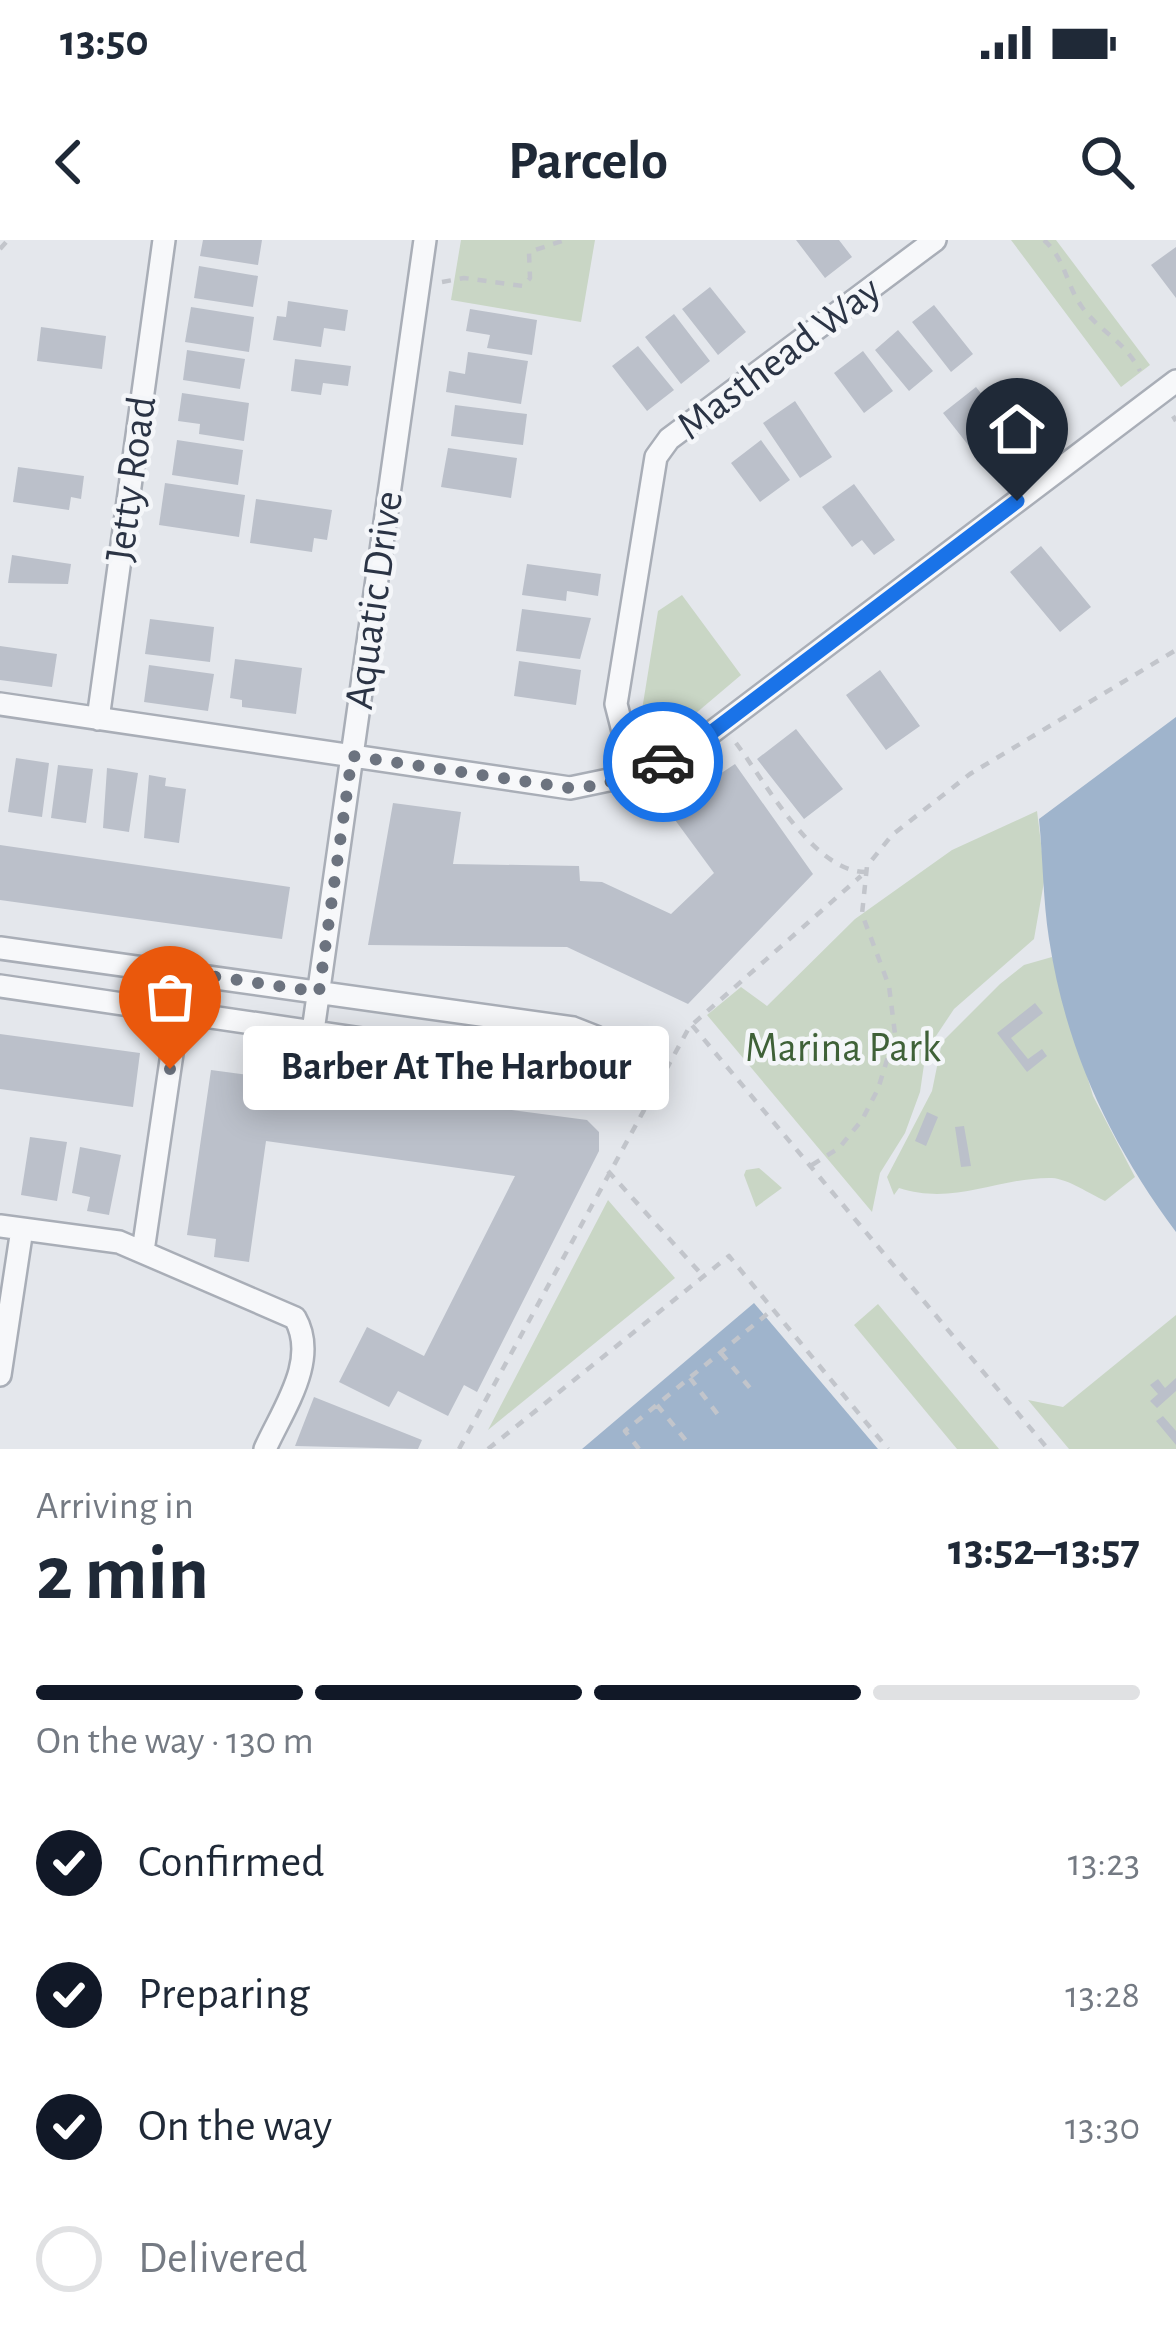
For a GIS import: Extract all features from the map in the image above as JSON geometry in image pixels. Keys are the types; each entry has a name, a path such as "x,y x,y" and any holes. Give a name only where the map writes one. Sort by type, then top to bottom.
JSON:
{"street":[{"name":"Jetty Road","path":"98,718 164,240"},
{"name":"Aquatic Drive","path":"313,1031 425,240"},
{"name":"Masthead Way","path":"642,772 627,746 616,704 656,457 669,439 935,240"},
{"path":"0,704 570,788 642,772 691,748 1176,381"},
{"path":"0,948 583,1030 596,1037 600,1060 592,1070 580,1071 0,986"},
{"path":"143,1251 184,972"},
{"path":"0,1375 11,1228 143,1251 295,1318 305,1336 306,1356 265,1449"}],"path":[{"path":"0,249 8,240"},
{"path":"419,286 464,278 523,286 530,278 529,251 565,240"},
{"path":"1044,240 1061,258 1086,312 1121,340 1140,371"},
{"path":"459,1449 692,1025 865,872 892,835 970,775 1176,650"},
{"path":"721,724 819,853 846,872 865,872"},
{"path":"812,1165 838,1148 862,1120 895,1034 890,986 862,914 865,872"},
{"path":"692,1025 1048,1449"},
{"path":"608,1171 703,1276"},
{"path":"488,1449 729,1256 888,1449"},
{"path":"639,1449 625,1431 772,1310"},
{"path":"721,1352 750,1388"},
{"path":"690,1378 719,1416"},
{"path":"657,1405 688,1443"}],"green space":[{"path":"461,240 595,240 581,322 451,300"},
{"path":"1011,240 1056,240 1150,365 1121,387"},
{"path":"682,595 741,675 682,725 649,730 642,725 642,710 658,611"},
{"name":"Marina Park","path":"1037,811 1045,876 1034,939 954,1009 926,1051 920,1092 905,1133 880,1173 872,1212 707,1015 741,987 767,1006 855,919 952,850"},
{"path":"1052,957 1093,1096 1135,1177 1105,1201 1052,1178 939,1194 899,1188 894,1195 887,1177 932,1091 942,1042 1024,965"},
{"path":"759,1168 782,1188 756,1207 744,1175 746,1170"},
{"path":"608,1200 675,1278 488,1430"},
{"path":"878,1304 999,1449 957,1449 854,1325"},
{"path":"1176,1315 1176,1449 1069,1449 1028,1400 1063,1407"}],"water":[{"path":"1176,717 1176,1232 1111,1129 1079,1057 1049,939 1039,819"},
{"path":"754,1303 878,1449 582,1449"}],"building":[{"path":"203,240 262,240 258,265 200,256"},
{"path":"796,240 839,240 852,257 825,278"},
{"path":"1176,247 1176,298 1151,265"},
{"path":"199,266 258,276 253,307 194,298"},
{"path":"710,287 746,332 718,355 682,309"},
{"path":"288,301 348,310 345,331 324,328 321,347 273,340 277,316 286,317"},
{"path":"934,305 973,354 951,372 912,322"},
{"path":"191,307 254,317 249,352 185,342"},
{"path":"470,309 537,320 532,355 487,348 490,335 466,331"},
{"path":"674,314 710,361 681,384 645,337"},
{"path":"41,327 106,336 102,369 37,361"},
{"path":"898,330 933,371 909,391 875,350"},
{"path":"638,346 674,390 647,411 612,366"},
{"path":"187,350 245,359 240,389 183,380"},
{"path":"863,351 893,391 864,413 834,373"},
{"path":"468,352 528,361 521,404 446,392 449,371 465,374"},
{"path":"295,359 351,366 348,386 323,383 321,395 291,391"},
{"path":"976,387 1020,443 996,462 984,448 976,455 943,413"},
{"path":"182,393 249,403 244,441 199,434 200,424 178,421"},
{"path":"795,401 832,457 800,478 763,423"},
{"path":"455,405 527,414 523,445 451,436"},
{"path":"177,440 243,450 238,485 172,475"},
{"path":"761,440 790,480 760,502 731,463"},
{"path":"448,448 517,458 511,498 441,487"},
{"path":"18,467 84,476 81,499 71,497 69,510 13,502"},
{"path":"165,483 245,495 239,537 159,525"},
{"path":"854,484 895,540 874,555 862,540 852,547 822,507"},
{"path":"256,499 332,510 327,540 314,538 312,552 250,543"},
{"path":"1041,546 1091,607 1060,632 1010,572"},
{"path":"12,555 71,564 68,584 8,583"},
{"path":"527,564 601,574 598,596 567,591 566,601 522,595"},
{"path":"522,609 591,618 580,659 516,651"},
{"path":"150,619 214,627 210,662 145,654"},
{"path":"0,646 57,654 52,687 0,680"},
{"path":"235,659 302,668 296,714 242,707 242,700 230,698"},
{"path":"519,661 581,670 576,705 514,696"},
{"path":"149,665 214,674 208,711 144,702"},
{"path":"880,670 920,726 886,750 846,695"},
{"path":"796,729 843,789 804,819 757,759"},
{"path":"16,758 49,763 42,817 8,812"},
{"path":"735,764 813,874 688,1004 567,947 368,945 393,803 461,812 453,864 579,866 580,881 602,882 671,914 714,873 667,809"},
{"path":"58,765 93,769 86,823 51,818"},
{"path":"107,768 138,773 129,832 103,828"},
{"path":"149,775 166,778 165,786 186,789 179,843 144,838"},
{"path":"0,845 290,887 282,939 0,900"},
{"path":"1035,1003 1043,1013 1011,1038 1028,1059 1042,1049 1047,1056 1027,1072 997,1033"},
{"path":"0,1034 140,1053 133,1107 0,1089"},
{"path":"211,1070 587,1120 599,1132 599,1151 477,1392 464,1385 448,1416 398,1391 389,1407 339,1382 367,1327 424,1356 515,1176 266,1141 249,1262 214,1257 216,1239 187,1235"},
{"path":"927,1112 938,1117 926,1146 915,1141"},
{"path":"964,1126 971,1166 961,1167 955,1127"},
{"path":"30,1137 67,1142 57,1201 21,1195"},
{"path":"80,1147 121,1155 109,1215 87,1211 90,1197 72,1193"},
{"path":"1176,1378 1176,1391 1157,1408 1150,1401 1158,1394 1150,1385 1158,1379 1165,1388"},
{"path":"314,1397 422,1440 418,1449 295,1446"},
{"path":"1163,1416 1176,1431 1176,1445 1156,1421"}],"way so far":[{"path":"170,1069 184,972 319,992 352,756 570,788 602,785 663,762"}],"place":[{"name":"Barber At The Harbour","path":"170,1069"}],"route":[{"path":"663,762 691,748 1017,501"}]}
